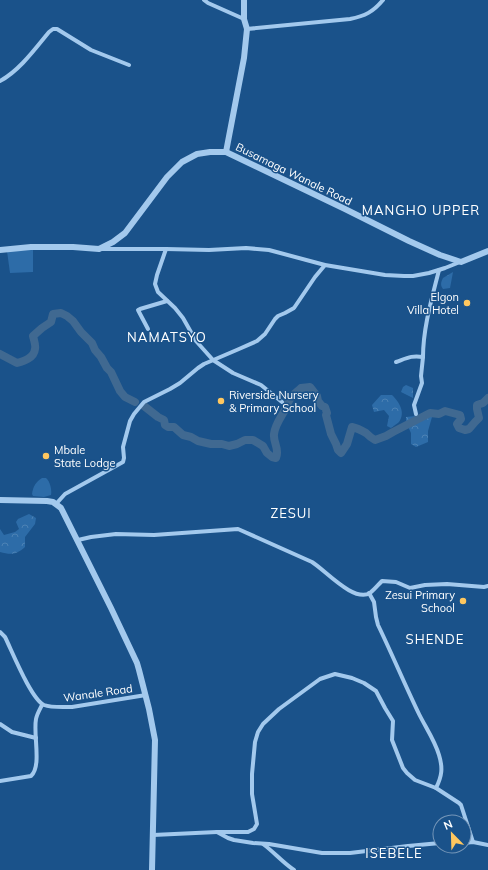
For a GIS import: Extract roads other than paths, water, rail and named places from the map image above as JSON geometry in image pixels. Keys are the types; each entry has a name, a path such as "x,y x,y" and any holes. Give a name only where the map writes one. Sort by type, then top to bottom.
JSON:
{"street":[{"path":"204,0 244,19"},
{"path":"226,152 244,58 247,29 244,19 244,0"},
{"path":"247,29 360,17 369,14 383,0"},
{"path":"0,81 8,77 49,32 57,28 91,50 129,65"},
{"name":"Busamaga Wanale Road","path":"99,249 113,242 125,233 167,177 182,162 197,154 226,152 409,241 460,262"},
{"path":"0,250 30,247 209,250 246,248 269,250 325,265 385,275 404,276 422,275 488,252"},
{"path":"166,249 157,275 156,284 158,292 175,308 183,318 196,341 213,360 233,373 261,385 282,402"},
{"path":"59,506 65,494 122,462 124,458 123,447 131,418 144,402 170,389 198,368 213,360 246,347 261,338 278,316 294,308 325,265"},
{"path":"416,414 414,405 422,383 421,376 426,328 439,270"},
{"path":"148,329 138,310 167,301"},
{"path":"396,362 412,356 423,357"},
{"path":"0,500 47,501 53,502 59,506 78,540 137,663 146,695 154,740 152,870"},
{"path":"78,540 113,534 154,535 238,529 312,562 343,587 360,594 370,593 382,581 396,582 410,588 447,584 488,586"},
{"path":"370,593 374,602 378,624 419,714 436,747 442,770 442,776 436,788"},
{"path":"0,632 5,637 31,692 42,705 36,719 36,767 33,774 31,776 0,781"},
{"path":"153,835 248,832 254,829 257,824 252,790 252,774 254,742 258,732 263,724 278,709 320,679 332,674 352,678 364,683 376,691 393,721 392,740 403,768 415,780 436,788 459,803 464,814"},
{"name":"Wanale Road","path":"42,705 72,707 146,695"},
{"path":"0,724 12,732 36,738"},
{"path":"217,832 234,840 322,853 350,853 432,844"},
{"path":"472,842 488,845"},
{"path":"262,844 294,870"}],"waterway":[{"path":"0,354 17,363 28,359 33,355 35,349 33,336 51,322 53,314 61,313 73,321 92,343 95,350 111,372 120,391 125,397 135,402"},
{"path":"144,406 164,420 165,425 168,427 174,427 183,435 198,441 229,446 245,440 253,440 263,446 267,453 272,457 276,458 277,452 274,437 276,427 288,402 301,388 310,387 317,396 318,401 325,407 331,434 338,450 341,453 347,444 352,427 366,433 375,440 386,436 430,413 439,414 445,411 460,415 461,419 457,424 459,428 465,430 469,429 479,418 477,405 483,403 488,398"}],"place":[{"name":"Elgon Villa Hotel","path":"467,303"},
{"name":"Riverside Nursery & Primary School","path":"221,401"},
{"name":"Mbale State Lodge","path":"46,456"},
{"name":"Zesui Primary School","path":"463,601"}],"district":[{"name":"MANGHO UPPER","path":"421,210"},
{"name":"NAMATSYO","path":"167,337"},
{"name":"ZESUI","path":"291,513"},
{"name":"SHENDE","path":"435,639"},
{"name":"ISEBELE","path":"394,853"}]}
